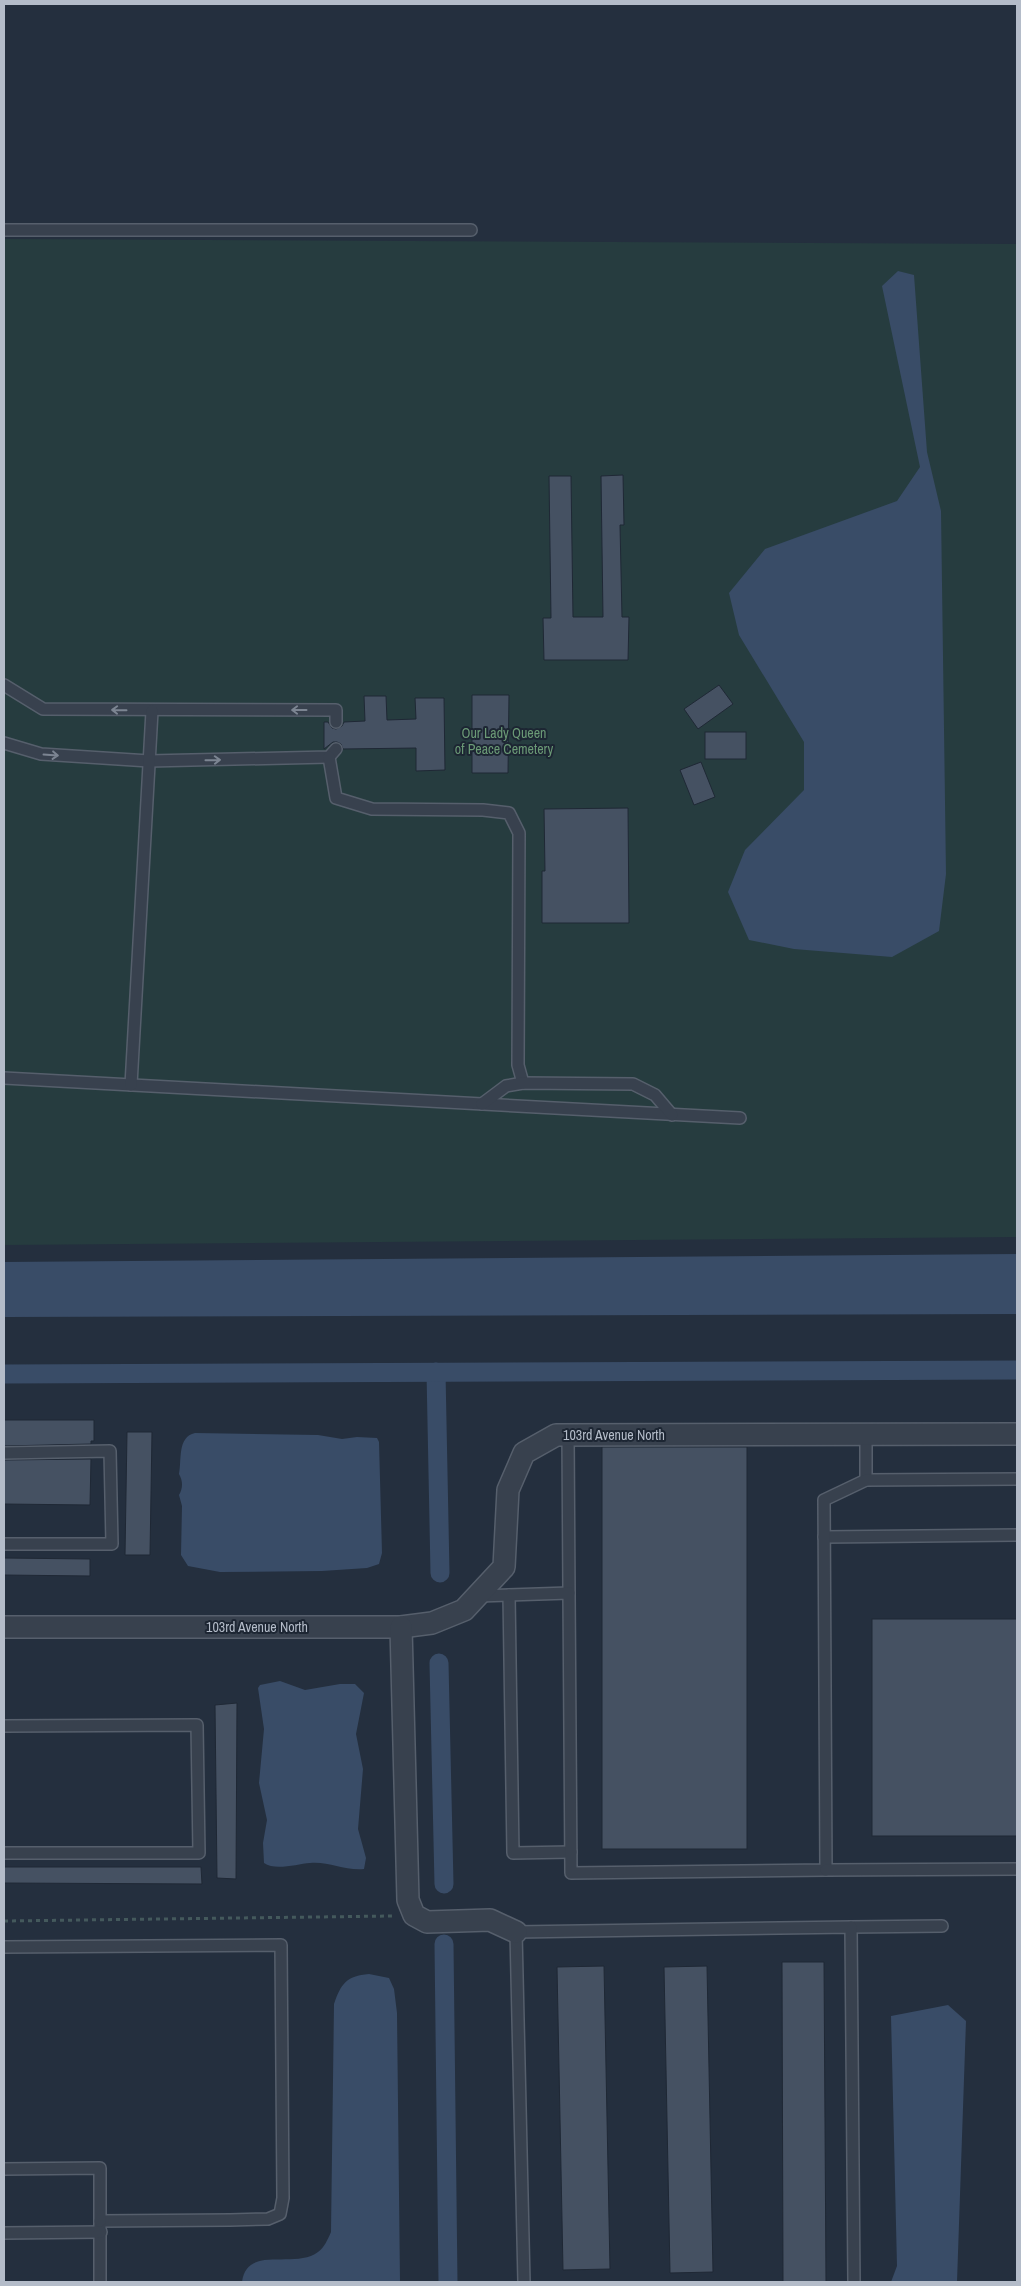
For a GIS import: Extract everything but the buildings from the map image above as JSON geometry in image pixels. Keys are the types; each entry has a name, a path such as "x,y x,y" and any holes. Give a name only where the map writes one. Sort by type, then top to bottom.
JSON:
{"street":[{"name":"103rd Avenue North","path":"4,1627 401,1627 432,1623 464,1610 504,1567 508,1490 524,1453 556,1435 1017,1434"},
{"path":"401,1627 408,1900 414,1915 427,1922 490,1920 516,1932"}],"lane":[{"path":"4,230 471,230"},
{"path":"4,685 43,709 152,711 336,710 336,722"},
{"path":"131,1084 152,711"},
{"path":"4,742 41,754 149,761 332,753 336,798 372,810 483,810 509,813 519,833 518,1065 523,1082"},
{"path":"4,1078 740,1118"},
{"path":"482,1104 506,1086 523,1082 633,1084 656,1095 672,1115"},
{"path":"568,1434 571,1873 1017,1869"},
{"path":"866,1434 866,1480"},
{"path":"4,1453 110,1451 112,1544 4,1544"},
{"path":"826,1870 824,1500 866,1480 1017,1480"},
{"path":"824,1537 1017,1535"},
{"path":"477,1596 569,1592"},
{"path":"509,1595 513,1853 571,1852"},
{"path":"4,1726 197,1725 198,1853 4,1853"},
{"path":"524,2282 516,1932 942,1926"},
{"path":"851,1927 854,2282"},
{"path":"4,1947 281,1945 283,2198 280,2214 268,2219 4,2233"},
{"path":"4,2169 100,2168 100,2282"}],"path":[{"path":"4,1921 414,1915"}],"green space":[{"name":"Our Lady Queen of Peace Cemetery","path":"4,239 1017,244 1017,1237 4,1245"}],"water":[{"path":"898,271 914,275 927,452 941,511 946,874 939,931 892,957 794,949 749,940 728,892 745,850 804,790 804,742 739,635 729,593 765,549 897,501 920,467 882,286"},
{"path":"1017,1254 1017,1314 4,1317 4,1262"},
{"path":"195,1433 318,1435 342,1439 357,1437 377,1438 379,1442 382,1553 379,1564 367,1568 322,1571 220,1572 188,1566 181,1555 182,1506 179,1495 182,1485 179,1474 183,1444 189,1435"},
{"path":"280,1681 305,1690 340,1684 355,1684 364,1693 356,1734 363,1769 358,1829 366,1858 364,1869 350,1869 323,1863 274,1867 264,1863 263,1843 267,1820 259,1783 264,1729 258,1688 260,1685"},
{"path":"369,1974 389,1978 394,1989 397,2013 400,2282 242,2282 246,2271 253,2264 262,2261 308,2257 318,2252 324,2246 331,2232 334,2004 339,1991 346,1982 355,1977"},
{"path":"948,2005 966,2021 957,2282 891,2282 897,2266 891,2016"}],"waterway":[{"path":"4,1374 1017,1370"},
{"path":"436,1372 440,1573"},
{"path":"439,1663 444,1884"},
{"path":"444,1944 448,2282"}]}
